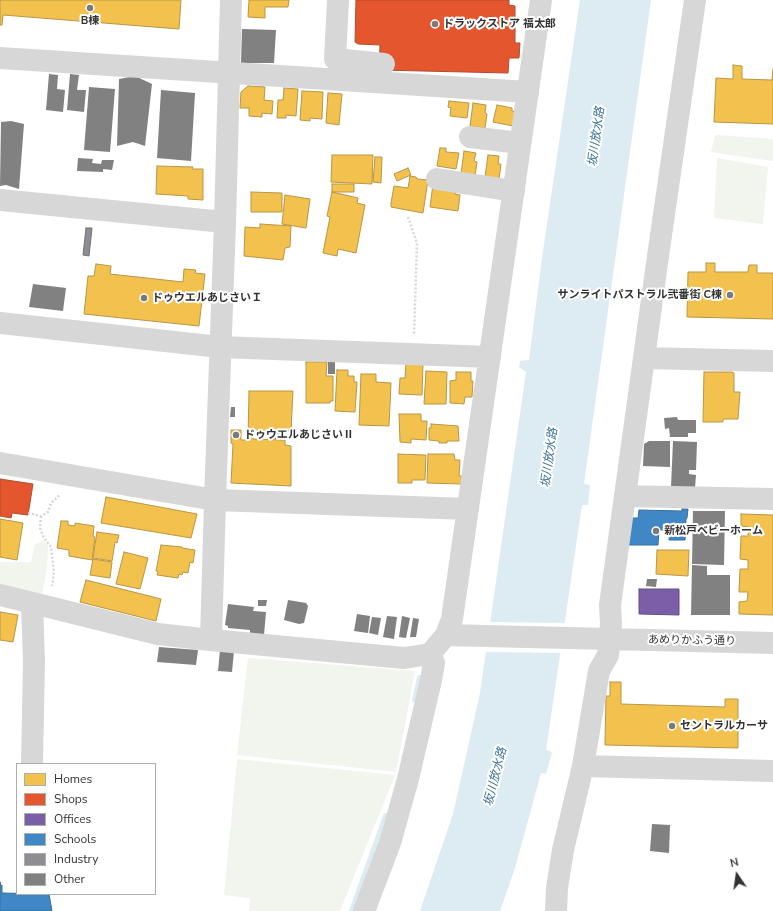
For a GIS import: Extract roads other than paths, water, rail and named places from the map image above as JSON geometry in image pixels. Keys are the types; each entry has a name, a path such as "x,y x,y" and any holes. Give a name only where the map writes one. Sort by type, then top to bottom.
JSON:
{"street":[{"path":"211,640 231,0"},
{"path":"338,0 335,59 384,64"},
{"path":"0,595 158,634 404,658 430,654 450,635 541,0"},
{"path":"556,911 557,888 563,850 583,766 599,671 608,655 601,639 611,624 610,605 695,0"},
{"path":"0,58 528,92"},
{"path":"470,137 520,143"},
{"path":"436,179 514,190"},
{"path":"0,200 225,223"},
{"path":"0,323 220,347 490,357"},
{"path":"644,358 773,361"},
{"path":"0,463 215,500 468,509"},
{"path":"625,496 773,499"},
{"path":"32,763 34,661 41,605"},
{"name":"あめりかふう通り","path":"450,635 773,643"},
{"path":"364,911 390,843 408,779 434,663 430,654"},
{"path":"583,766 773,771"}],"water":[{"name":"坂川放水路","path":"580,0 651,0 584,484 590,485 588,505 582,505 546,750 552,752 546,774 541,773 515,868 500,911 420,911 453,814 480,693 526,372 519,367 520,361 529,360 542,258"}],"waterway":[{"path":"415,700 420,678"},
{"path":"352,911 386,816"}],"place":[{"name":"B棟","path":"90,8"},
{"name":"ドラックストア 福太郎","path":"435,24"},
{"name":"サンライトパストラル弐番街 C棟","path":"730,295"},
{"name":"ドゥウエルあじさいＩ","path":"144,298"},
{"name":"ドゥウエルあじさいⅡ","path":"236,435"},
{"name":"新松戸ベビーホーム","path":"656,531"},
{"name":"セントラルカーサ","path":"672,726"}]}
